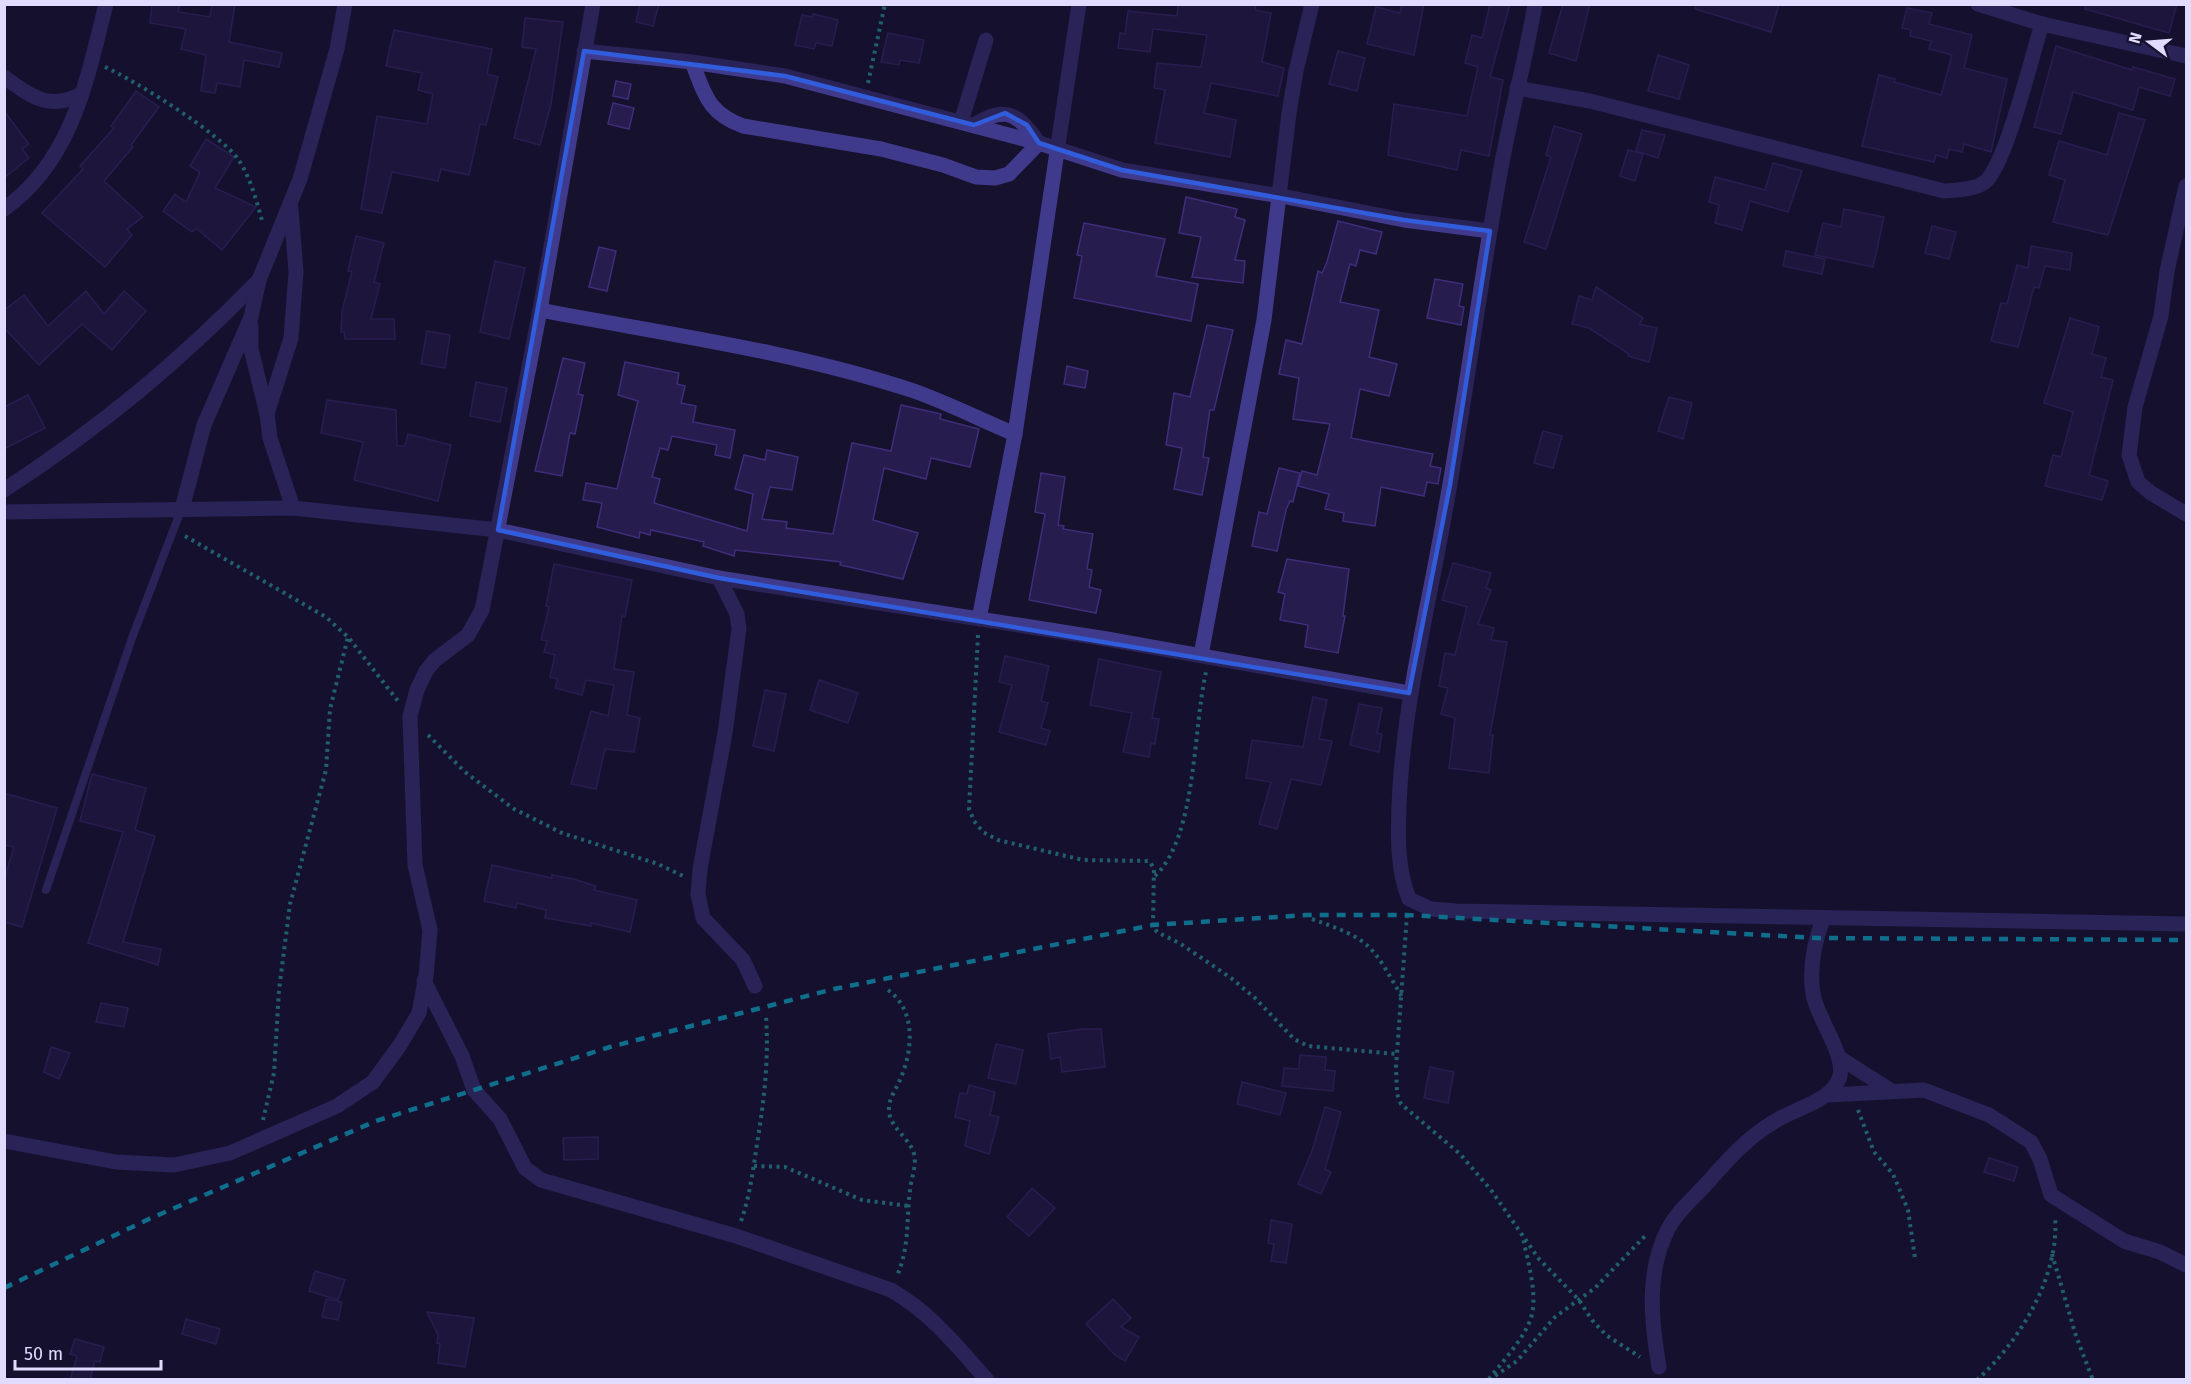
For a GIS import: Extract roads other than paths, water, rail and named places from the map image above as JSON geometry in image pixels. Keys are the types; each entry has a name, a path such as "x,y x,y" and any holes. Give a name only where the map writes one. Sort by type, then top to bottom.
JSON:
{"street":[{"path":"4,209 18,200 49,164 65,140 82,93 106,4"},
{"path":"182,509 204,425 251,317 259,280 290,206 313,138 337,50 345,4"},
{"path":"4,1141 61,1153 144,1165 174,1165 230,1153 338,1106 373,1082 400,1045 419,1013 430,930 415,865 410,718 417,690 426,671 475,627 488,585 540,309 593,4"},
{"path":"979,620 1015,434 1079,4"},
{"path":"1205,656 1264,320 1294,82 1312,4"},
{"path":"1535,4 1490,231 1448,496 1428,607 1409,693 1400,775 1398,848 1401,879 1409,900 1431,909 1456,911 2187,924"},
{"path":"1978,4 2042,24 2187,56"},
{"path":"1517,88 1590,101 1944,191 1967,189 1985,181 1999,161 2042,24"},
{"path":"967,123 986,40"},
{"path":"584,51 692,62 785,76 1059,148 1122,170 1281,196 1404,220 1490,231"},
{"path":"692,62 715,112 743,126 881,149 943,165 976,177 995,178 1009,174 1039,143"},
{"path":"4,77 40,100 67,101 82,93"},
{"path":"2187,186 2167,271 2161,315 2135,407 2129,455 2138,482 2151,493 2187,514"},
{"path":"267,414 291,338 296,272 290,206"},
{"path":"4,490 134,399 189,350 259,280"},
{"path":"540,309 732,346 836,370 915,392 1015,434"},
{"path":"251,317 251,349 267,414 270,438 293,508"},
{"path":"4,512 293,508 498,530 719,578 1205,656 1409,693"},
{"path":"719,578 737,614 739,629 725,733 699,885 703,918 743,960 755,986"},
{"path":"1823,919 1816,938 1811,973 1818,1014 1840,1058 1840,1077 1829,1095"},
{"path":"424,981 462,1056 474,1090 500,1119 525,1168 541,1180 736,1236 891,1290 938,1324 987,1380"},
{"path":"1840,1058 1890,1090"},
{"path":"1659,1367 1652,1326 1651,1302 1659,1250 1669,1228 1685,1205 1749,1137 1808,1103 1829,1095 1924,1090 1934,1092 2009,1126 2031,1142 2040,1159 2051,1195 2124,1241 2160,1252 2187,1265"}],"lane":[{"path":"46,890 132,638 182,509"}],"railway":[{"path":"4,1288 149,1219 376,1121 610,1047 834,989 1153,925 1307,915 1407,915 1816,938 2186,940"}]}
